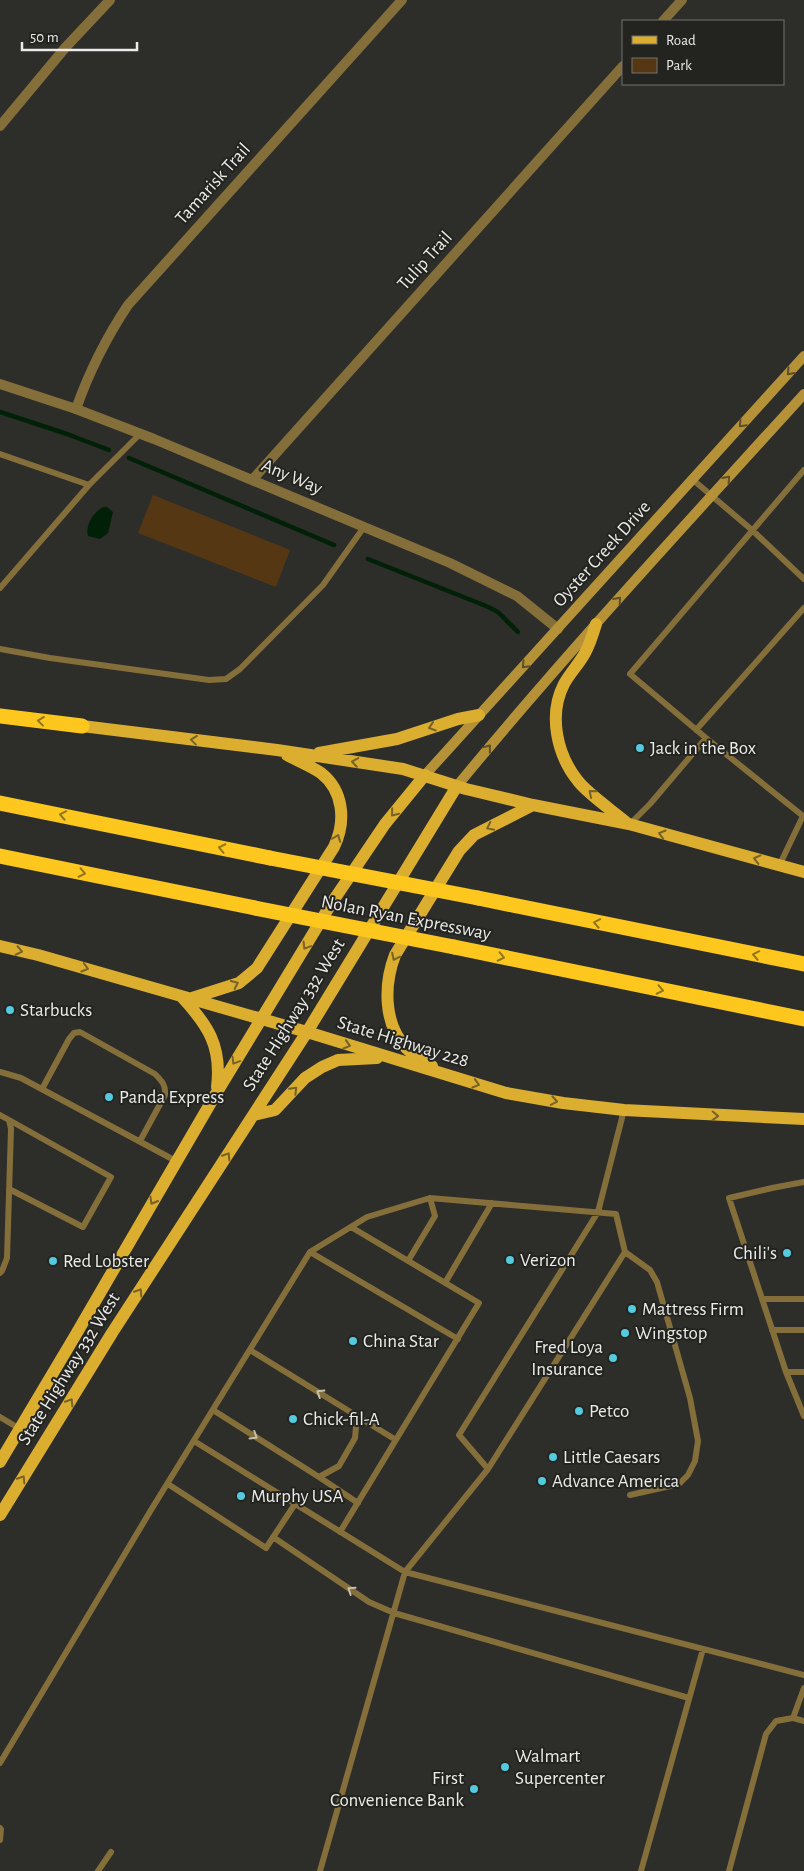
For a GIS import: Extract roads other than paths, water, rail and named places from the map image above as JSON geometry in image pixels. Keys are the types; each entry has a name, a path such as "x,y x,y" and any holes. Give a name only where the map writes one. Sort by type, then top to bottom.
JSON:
{"highway":[{"path":"0,716 82,726"},
{"name":"Nolan Ryan Expressway","path":"0,803 804,964"},
{"name":"Nolan Ryan Expressway","path":"0,856 804,1019"}],"main road":[{"name":"Oyster Creek Drive","path":"425,775 804,356"},
{"path":"457,786 500,733 596,624 804,394"},
{"path":"596,624 586,653 564,684 559,696 555,718 558,740 566,762 578,782 629,824"},
{"path":"307,754 397,739 458,719 479,715"},
{"path":"82,726 307,754 403,770 533,805 629,824 804,872"},
{"path":"217,1092 217,1059 210,1033 185,998 240,983 257,968 334,847 342,824 341,807 335,790 329,781 319,772 277,750"},
{"name":"State Highway 332 West","path":"0,1462 260,1019 331,904 385,824 425,775"},
{"name":"State Highway 332 West","path":"0,1515 112,1333 307,1032 457,786"},
{"path":"446,1075 412,1053 405,1047 395,1032 388,1005 389,970 396,955 459,851 474,835 533,805"},
{"name":"State Highway 228","path":"0,946 38,955 307,1032 506,1092 563,1103 624,1110 804,1119"},
{"path":"254,1115 276,1110 305,1078 322,1067 338,1060 387,1057"}],"street":[{"path":"0,126 65,48 110,0"},
{"name":"Tamarisk Trail","path":"76,409 85,381 97,356 113,327 128,306 402,0"},
{"path":"664,20 682,0"},
{"name":"Tulip Trail","path":"253,480 622,67"},
{"name":"Any Way","path":"0,384 76,409 140,434 450,563 517,596 558,629"}],"lane":[{"path":"0,588 89,485 140,434"},
{"path":"0,454 89,485"},
{"path":"780,864 803,816 630,674 804,470"},
{"path":"692,480 752,530 804,579"},
{"path":"0,649 50,658 208,680 226,679 240,669 323,585 364,527"},
{"path":"696,730 804,608"},
{"path":"629,824 650,804 706,738"},
{"path":"42,1089 69,1039 74,1033 80,1032 155,1074 166,1088 165,1095 140,1141"},
{"path":"0,1072 21,1078 176,1162"},
{"path":"488,1470 460,1435 598,1212 624,1110"},
{"path":"0,1115 111,1177 83,1227 9,1189"},
{"path":"0,1273 7,1258 11,1128 9,1120"},
{"path":"804,1182 729,1198 786,1372 804,1416"},
{"path":"408,1261 435,1216 430,1198"},
{"path":"0,1763 310,1252 367,1217 430,1198 616,1214 625,1252 650,1270 657,1282 690,1398 698,1441 695,1461 688,1474 678,1484 630,1495"},
{"path":"446,1283 492,1203"},
{"path":"340,1532 479,1303 351,1227"},
{"path":"310,1252 458,1338"},
{"path":"320,1871 405,1572 488,1470 625,1252"},
{"path":"762,1299 804,1299"},
{"path":"772,1330 804,1330"},
{"path":"250,1350 396,1440"},
{"path":"786,1372 804,1372"},
{"path":"213,1410 358,1503"},
{"path":"319,1477 339,1466 355,1438 357,1416"},
{"path":"0,1417 20,1429"},
{"path":"194,1441 405,1572 804,1675"},
{"path":"168,1484 266,1548 295,1504"},
{"path":"273,1537 369,1602 394,1613 689,1698"},
{"path":"642,1871 703,1649"},
{"path":"793,1718 804,1688"},
{"path":"729,1871 766,1734 776,1721 793,1718 804,1721"},
{"path":"0,1828 0,1840"},
{"path":"98,1871 111,1852"}],"waterway":[{"path":"0,412 109,450"},
{"path":"129,458 334,545"},
{"path":"368,559 486,606 498,612 518,632"}],"place":[{"name":"Jack in the Box","path":"640,748"},
{"name":"Starbucks","path":"10,1010"},
{"name":"Panda Express","path":"109,1097"},
{"name":"Chili's","path":"787,1253"},
{"name":"Verizon","path":"510,1260"},
{"name":"Red Lobster","path":"53,1261"},
{"name":"Mattress Firm","path":"632,1309"},
{"name":"Wingstop","path":"625,1333"},
{"name":"China Star","path":"353,1341"},
{"name":"Fred Loya Insurance","path":"613,1358"},
{"name":"Petco","path":"579,1411"},
{"name":"Chick-fil-A","path":"293,1419"},
{"name":"Little Caesars","path":"553,1457"},
{"name":"Advance America","path":"542,1481"},
{"name":"Murphy USA","path":"241,1496"},
{"name":"Walmart Supercenter","path":"505,1767"},
{"name":"First Convenience Bank","path":"474,1789"}]}
